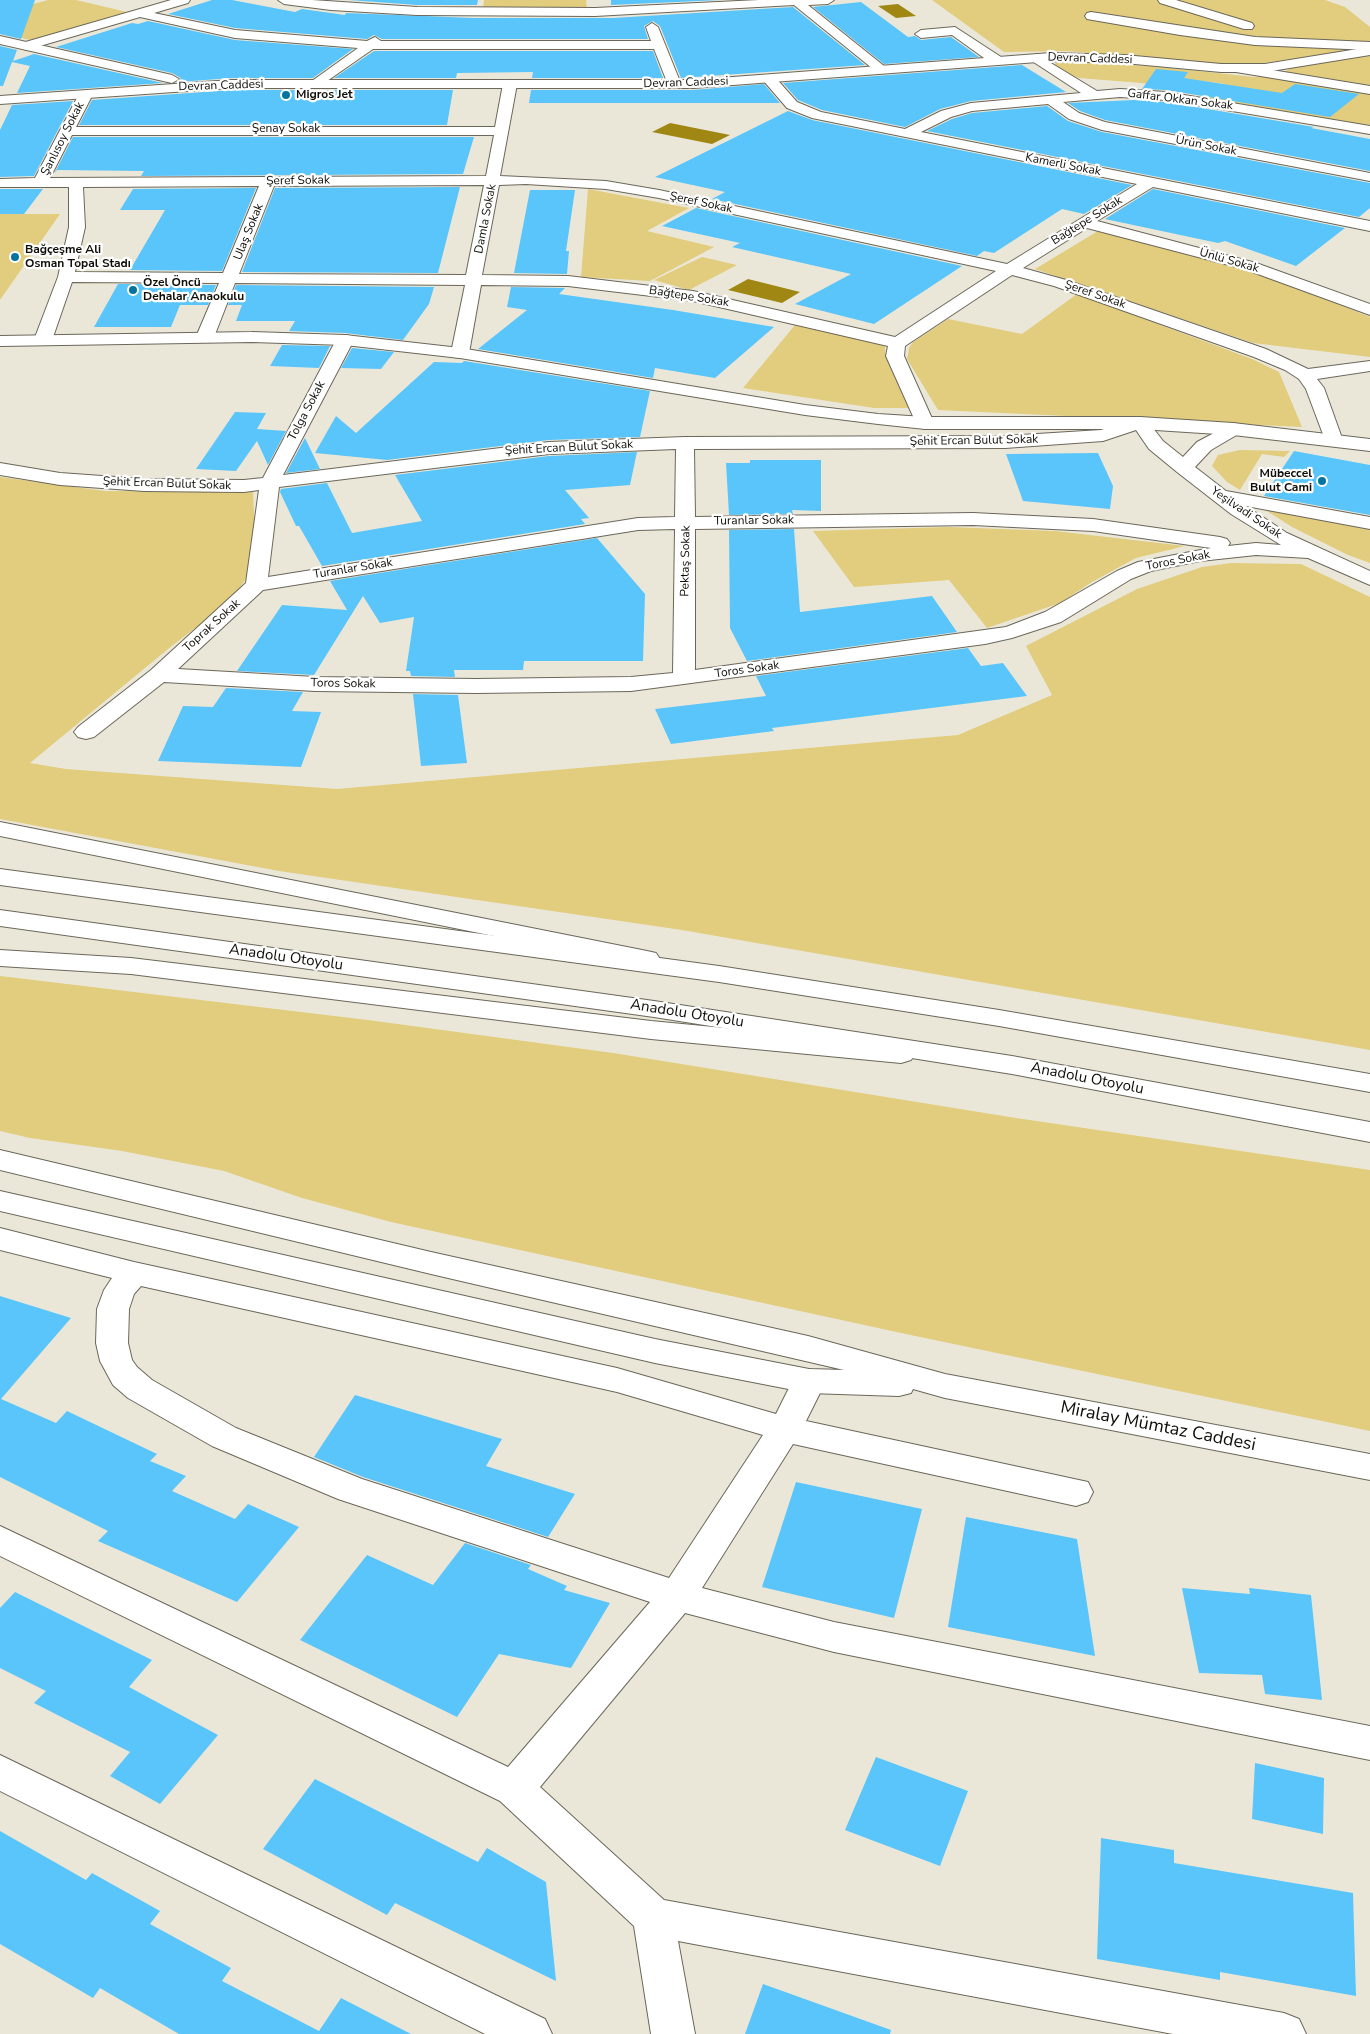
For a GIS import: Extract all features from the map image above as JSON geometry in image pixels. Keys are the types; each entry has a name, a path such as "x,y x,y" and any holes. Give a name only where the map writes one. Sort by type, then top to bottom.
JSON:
{"main road":[{"path":"26,46 184,0"},
{"path":"284,0 331,6 417,11 595,6 646,11 828,0"},
{"path":"1164,0 1249,26 1370,46"},
{"path":"797,1 883,70"},
{"path":"398,25 417,11"},
{"path":"646,11 674,84"},
{"path":"139,13 235,34 370,45 658,45"},
{"path":"1091,16 1255,41 1370,46"},
{"path":"921,34 955,32 996,60"},
{"path":"316,84 386,33"},
{"path":"0,40 200,86"},
{"name":"Devran Caddesi","path":"0,100 200,86 510,84 580,78 674,84 769,79 1036,58 1098,58 1241,69 1278,67 1370,51"},
{"path":"1036,58 1092,94"},
{"path":"1278,67 1367,86"},
{"path":"1241,69 1367,86"},
{"name":"Kamerli Sokak","path":"769,79 796,108 817,115 1370,226"},
{"name":"Damla Sokak","path":"460,354 494,180 510,84"},
{"name":"Şanlısoy Sokak","path":"40,183 86,94"},
{"name":"Gaffar Okkan Sokak","path":"905,134 958,110 1092,94 1166,96 1370,130"},
{"name":"Ürün Sokak","path":"1048,98 1074,116 1102,126 1370,177"},
{"name":"Şenay Sokak","path":"68,131 503,131"},
{"name":"Şeref Sokak","path":"0,183 494,180 576,182 630,189 1010,269 1081,289 1260,353 1291,366 1304,375 1315,388 1334,441"},
{"name":"Ulaş Sokak","path":"205,337 268,182"},
{"name":"Bağtepe Sokak","path":"66,277 568,281 666,292 763,311 898,343 1010,269 1150,182"},
{"path":"43,340 66,277 77,227 76,183"},
{"name":"Ünlü Sokak","path":"1085,223 1250,266 1370,310"},
{"path":"0,341 205,337 345,340 460,354 805,410 925,422 1140,423 1233,429 1370,446"},
{"name":"Tolga Sokak","path":"270,482 345,340"},
{"path":"898,343 894,349 895,356 925,422"},
{"path":"1304,375 1370,366"},
{"name":"Şehit Ercan Bulut Sokak","path":"0,469 60,479 144,485 244,486 511,451 685,443 1005,442 1103,435 1140,423"},
{"name":"Yeşilvadi Sokak","path":"1140,423 1156,445 1218,495 1258,524 1316,555 1370,579"},
{"path":"1184,468 1204,446 1233,429"},
{"name":"Pektaş Sokak","path":"684,678 685,443"},
{"path":"256,586 262,558 270,482"},
{"path":"1218,495 1370,523"},
{"name":"Turanlar Sokak","path":"256,586 606,528 686,522 904,518 1048,521 1092,525 1256,549"},
{"name":"Toros Sokak","path":"159,675 315,684 466,686 630,684 985,638 1012,632 1066,611 1124,575 1145,566 1200,555 1256,549 1316,555"},
{"name":"Toprak Sokak","path":"86,732 159,675 256,586"},
{"path":"0,829 719,974"},
{"path":"0,877 719,974 999,1018 1370,1083"},
{"name":"Anadolu Otoyolu","path":"0,918 654,1009 1012,1065 1370,1132"},
{"path":"0,958 130,966 650,1030 1012,1065"},
{"path":"0,1160 431,1263 808,1348 945,1386"},
{"path":"0,1201 655,1351 810,1381 945,1386"},
{"path":"0,1239 134,1273 617,1380 785,1429 1076,1492"},
{"path":"134,1273 120,1290 113,1308 112,1343 116,1361 125,1376 140,1389 224,1437 350,1489 676,1596 834,1638 1370,1743"},
{"path":"514,1789 676,1596 785,1429 810,1381"},
{"name":"Miralay Mümtaz Caddesi","path":"945,1386 1370,1467"},
{"path":"0,1540 514,1789 653,1917 1284,2034"},
{"path":"0,1772 530,2034"},
{"path":"653,1917 673,2034"}],"shaded area":[{"path":"48,0 76,0 127,12 30,40 0,33 0,13"},
{"path":"484,0 586,0 587,9 483,9"},
{"path":"932,0 1325,0 1345,7 1370,27 1370,47 1251,65 1213,64 1066,51 1004,52"},
{"path":"898,4 916,16 896,18 878,6"},
{"path":"1370,54 1370,88 1281,74 1296,65"},
{"path":"1057,62 1152,66 1254,77 1260,76 1370,93 1370,126 1207,98 1225,84 1203,81 1178,86 1079,78 1065,73 1054,65"},
{"path":"670,123 730,135 712,144 652,132"},
{"path":"588,189 689,208 647,231 714,247 650,281 581,277"},
{"name":"Bağçeşme Ali Osman Topal Stadı","path":"0,214 60,214 0,300"},
{"path":"1098,231 1200,255 1266,275 1370,317 1370,357 1253,343 1035,269"},
{"path":"702,257 737,265 689,290 654,280"},
{"path":"748,279 800,292 782,303 728,290"},
{"path":"1077,294 1252,359 1279,372 1302,427 938,410 907,359 909,348 913,342 948,319 1022,334"},
{"path":"795,325 885,345 885,352 909,408 874,408 743,388"},
{"path":"1240,450 1290,451 1284,457 1262,454 1240,490 1227,482 1212,466 1218,455"},
{"path":"0,477 105,491 253,492 255,536 251,572 230,601 168,649 30,763 66,769 337,789 958,735 1052,695 1026,646 1137,589 1202,567 1231,563 1301,564 1370,597 1370,1050 682,930 279,871 0,819"},
{"path":"1259,506 1370,530 1370,563 1348,555 1292,527"},
{"path":"949,527 1055,531 1185,546 1136,558 1092,582 1060,603 987,628 949,580 854,587 813,531"},
{"path":"0,976 368,1020 613,1053 1016,1118 1370,1170 1370,1431 901,1333 391,1222 302,1198 224,1171 122,1151 30,1138 0,1131"}],"building":[{"path":"0,0 35,0 21,39 0,34"},
{"path":"212,0 232,0 295,12 302,9 345,15 346,13 474,18 613,18 793,7 865,65 681,78 660,26 653,21 644,26 648,39 382,39 374,35 367,39 235,28 168,14"},
{"path":"349,0 478,0 477,5 417,5"},
{"path":"611,0 721,0 611,5"},
{"path":"861,2 908,37 915,36 921,40 951,37 979,57 884,64 813,7"},
{"path":"148,21 235,40 353,49 313,78 232,78 178,82 181,78 172,73 56,47 132,23 138,24"},
{"path":"0,46 17,50 13,61 34,54 163,83 17,93 30,66 12,62 3,86 0,86"},
{"path":"374,51 653,51 663,78 532,78 533,72 457,73 456,78 334,78"},
{"path":"1022,65 1066,92 971,101 940,109 905,127 822,110 798,100 783,83"},
{"path":"1156,69 1188,72 1184,78 1282,93 1295,84 1359,94 1330,117 1166,90 1142,89"},
{"path":"764,84 780,103 529,103 531,90 693,90"},
{"path":"232,90 453,90 447,125 79,125 92,100"},
{"path":"1134,100 1166,102 1314,127 1311,128 1370,139 1370,171 1105,120 1080,111 1068,103"},
{"path":"73,101 34,176 0,177 0,130 12,105"},
{"path":"1047,106 1068,121 1102,132 1370,183 1370,208 1359,217 927,131 952,119 972,113"},
{"path":"788,111 812,120 1132,185 1084,214 1062,209 994,253 984,251 977,256 712,199 725,192 655,177"},
{"path":"73,137 474,137 463,174 141,176 144,171 57,170 54,174"},
{"path":"460,187 438,273 242,272 275,188"},
{"path":"256,188 222,271 130,270 165,210 120,210 133,189"},
{"path":"0,189 43,189 24,214 0,214"},
{"path":"1153,189 1345,228 1296,266 1225,241 1218,243 1105,219"},
{"path":"530,190 575,190 566,251 569,251 567,274 514,273"},
{"path":"696,208 962,266 874,324 795,304 851,274 732,247 740,243 662,226"},
{"path":"118,284 216,285 208,305 180,305 171,327 94,327"},
{"path":"236,285 434,287 429,304 403,340 345,333 289,331 295,321 236,321 242,305 228,305"},
{"path":"511,287 565,288 559,294 774,327 715,378 655,368 653,378 478,349 527,310 507,307"},
{"path":"282,345 330,346 319,368 270,366"},
{"path":"352,348 394,352 381,369 341,368"},
{"path":"464,361 650,391 640,437 549,440 387,460 315,453 336,416 356,433 434,362 462,363"},
{"path":"235,412 266,413 257,429 286,431 268,465 257,441 236,471 196,469"},
{"path":"305,438 320,469 286,473"},
{"name":"Mübeccel Bulut Cami","path":"1294,451 1370,465 1370,515 1264,496"},
{"path":"637,452 630,485 565,490 589,518 581,519 585,524 322,566 299,526 296,526 280,492 281,489 327,483 352,533 422,521 395,475 549,456"},
{"path":"1098,453 1113,486 1110,509 1023,501 1006,454"},
{"path":"750,460 821,460 821,511 792,510 793,514 729,515 726,463 750,463"},
{"path":"794,529 800,612 932,596 957,632 747,661 730,628 729,530"},
{"path":"597,538 645,594 643,661 524,661 523,670 454,670 455,677 411,676 410,671 406,671 414,617 380,623 363,596 314,675 237,671 282,605 347,610 330,581"},
{"path":"968,648 981,666 1003,663 1027,696 772,728 774,731 671,744 655,709 766,696 756,676"},
{"path":"226,688 303,692 292,711 321,712 301,767 158,761 183,706 213,707"},
{"path":"413,694 458,695 467,763 421,766"},
{"path":"0,1296 71,1318 1,1399 56,1423 67,1411 157,1454 150,1461 186,1476 172,1491 235,1519 248,1504 299,1527 237,1602 98,1541 108,1531 0,1477"},
{"path":"355,1395 502,1439 486,1466 575,1494 548,1537 363,1477 314,1457"},
{"path":"796,1482 922,1509 894,1618 762,1587"},
{"path":"966,1517 1077,1539 1095,1656 948,1627"},
{"path":"465,1543 531,1565 528,1569 567,1586 564,1590 610,1603 571,1668 499,1654 457,1717 300,1640 367,1555 433,1585"},
{"path":"1182,1588 1250,1594 1249,1588 1311,1595 1322,1700 1265,1694 1262,1675 1199,1673"},
{"path":"15,1592 152,1660 129,1687 218,1735 160,1804 110,1776 130,1752 34,1703 46,1691 0,1668 0,1608"},
{"path":"876,1757 968,1791 940,1866 845,1830"},
{"path":"1255,1763 1324,1778 1323,1834 1252,1819"},
{"path":"315,1779 478,1862 487,1848 546,1882 556,1981 395,1903 387,1915 263,1849"},
{"path":"0,1831 86,1880 92,1873 160,1911 150,1924 231,1968 222,1981 319,2031 341,1998 411,2034 179,2034 100,1988 93,1998 0,1944"},
{"path":"1101,1838 1174,1850 1174,1863 1353,1893 1356,1996 1220,1972 1220,1980 1097,1959"},
{"path":"763,1984 891,2030 890,2034 745,2034"}],"place":[{"name":"Migros Jet","path":"286,95"},
{"name":"Bağçeşme Ali Osman Topal Stadı","path":"15,257"},
{"name":"Özel Öncü Dehalar Anaokulu","path":"133,290"},
{"name":"Mübeccel Bulut Cami","path":"1322,481"}]}
